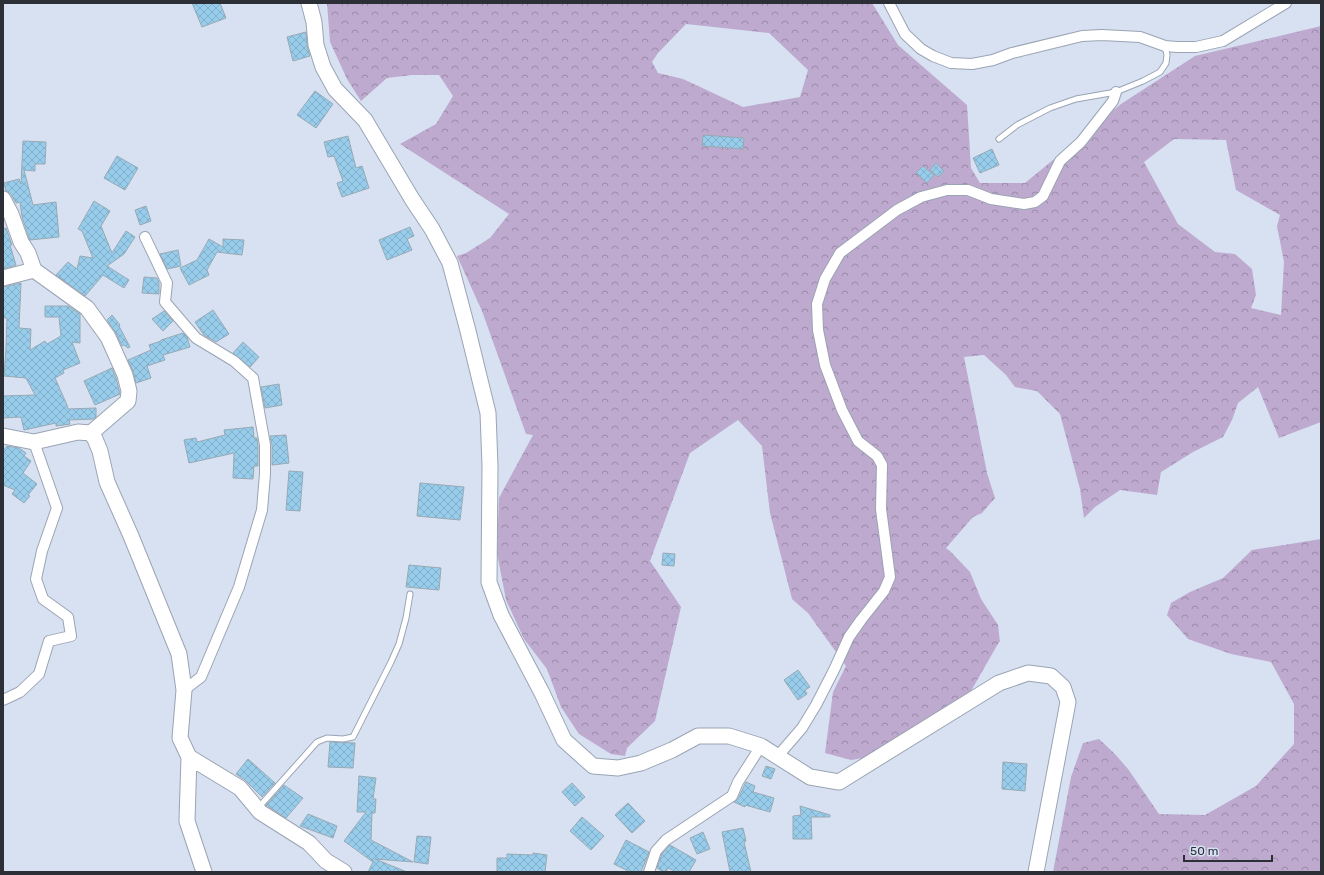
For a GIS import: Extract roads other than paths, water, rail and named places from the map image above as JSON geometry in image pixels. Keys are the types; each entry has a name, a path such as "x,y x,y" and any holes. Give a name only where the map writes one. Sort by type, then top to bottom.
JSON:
{"street":[{"path":"309,3 314,22 316,45 323,67 335,89 365,120 412,199 432,229 450,263 488,413 490,466 489,582 501,615 542,693 564,740 593,766 618,768 641,763 672,750 698,736 729,736 761,746 810,777 839,782 999,683 1028,672 1051,676 1063,687 1068,702 1036,872"},
{"path":"889,3 905,34 921,50 951,63 972,64 993,60 1012,53 1082,36 1102,35 1140,37 1165,46 1196,47 1223,41 1286,3"},
{"path":"777,757 802,728 834,670 849,637 884,591 890,577 881,510 882,465 878,456 858,441 842,410 826,365 818,330 817,304 825,280 840,253 897,210 921,197 946,190 968,190 991,199 1024,204 1035,202 1043,196 1060,161 1081,142 1113,102 1116,92"},
{"path":"3,199 11,214 21,242 28,253 34,270 87,308 108,337 125,375 129,391 128,401 90,433 78,432 34,442 3,436"},
{"path":"146,237 167,283 166,302 196,338 234,361 253,378 265,445 266,474 262,510 239,587 201,677 184,690"},
{"path":"3,278 34,270"},
{"path":"90,433 95,439 100,451 107,482 131,536 179,654 184,690 180,738 189,757 187,821 204,872"},
{"path":"3,700 20,692 39,674 49,641 71,636 68,617 43,599 36,579 42,551 57,508 34,442"},
{"path":"649,872 656,851 666,840 732,796 738,782 761,746"},
{"path":"189,757 240,788 260,812 309,843 326,861 344,872"}],"lane":[{"path":"999,139 1017,125 1050,108 1076,99 1116,92 1160,72 1166,63 1167,55 1165,46"},
{"path":"257,808 317,742 327,738 343,739 353,737 399,644 406,618 410,594"}]}
